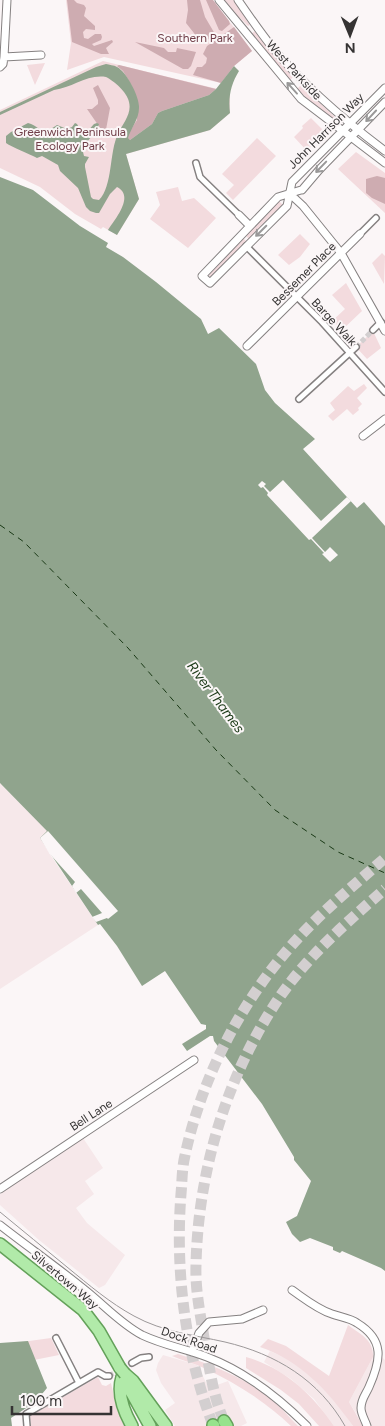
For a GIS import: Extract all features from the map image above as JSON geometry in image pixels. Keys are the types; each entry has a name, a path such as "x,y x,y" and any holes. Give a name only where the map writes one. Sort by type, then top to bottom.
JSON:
{"main road":[{"name":"Silvertown Way","path":"0,1244 83,1310 94,1324 150,1426"},
{"name":"Silvertown Way","path":"123,1376 120,1392 125,1412 132,1426"},
{"name":"Silvertown Way","path":"123,1376 133,1382 166,1426"}],"street":[{"path":"0,66 4,57 7,0"},
{"name":"West Parkside","path":"219,0 301,98 385,163"},
{"name":"West Parkside","path":"238,0 284,61 312,90 349,124 385,151"},
{"path":"4,57 42,55"},
{"name":"John Harrison Way","path":"385,88 292,182 290,193 286,206 210,283 204,280 202,276 278,197 290,193 301,190 385,102"},
{"path":"196,163 200,177 250,226"},
{"path":"290,193 341,253 383,320 385,331"},
{"name":"Bessemer Place","path":"247,346 376,218"},
{"name":"Barge Walk","path":"246,246 322,322 385,392"},
{"path":"373,330 383,320"},
{"path":"299,399 356,347"},
{"path":"363,436 385,419"},
{"name":"Bell Lane","path":"0,1189 194,1060"},
{"name":"Dock Road","path":"0,1225 141,1334 219,1362 274,1395 307,1426"},
{"path":"292,1290 324,1310 357,1322 376,1341 379,1350 379,1360 369,1388 362,1399 361,1409 368,1426"},
{"path":"192,1352 199,1333 209,1322 242,1319 263,1310"},
{"path":"56,1338 79,1383"},
{"path":"132,1363 141,1358 149,1357"},
{"path":"27,1426 26,1414 98,1372 109,1376"}],"shaded area":[{"path":"67,0 74,0 84,5 86,8 84,16 95,26 95,30 86,29 83,32 84,38 88,39 95,34 101,34 101,40 92,44 94,46 112,40 113,42 106,48 109,54 101,54 72,42"},
{"path":"187,0 200,0 205,17 215,34 209,39 201,42 186,23"},
{"path":"206,0 213,0 229,21 230,24 222,31 219,30"},
{"path":"234,27 252,51 234,66 221,83 193,75 197,67 202,67 206,63 207,58 203,54 207,46"},
{"path":"135,42 164,48 168,52 176,52 177,48 196,52 191,66 188,69 183,69"},
{"path":"117,66 216,89 209,95 158,113 152,124 130,140 126,137 137,120 132,86 123,71"},
{"path":"98,85 110,108 105,135 87,109 92,109 98,104 93,88"},
{"path":"377,176 385,178 385,204 366,193 366,179"},
{"path":"0,783 48,831 49,853 98,925 0,989"},
{"path":"83,1138 103,1168 85,1181 94,1194 76,1208 87,1223 125,1255 105,1285 99,1288 39,1240 0,1205 0,1194"},
{"path":"374,1350 385,1360 385,1426 364,1426 349,1402 373,1357"},
{"path":"270,1351 290,1360 313,1378 336,1402 353,1426 334,1426 314,1399 291,1379 264,1362"},
{"path":"163,1355 197,1365 209,1388 228,1381 247,1423 241,1426 234,1426 230,1421 220,1426 175,1426 165,1410 175,1403 161,1383 156,1370"}],"green space":[{"name":"Southern Park","path":"66,0 213,0 252,51 234,66 221,83 104,57 67,70 71,43"},
{"path":"224,0 234,0 250,25 248,26 239,19"},
{"path":"255,31 293,77 290,80 251,34"},
{"name":"Greenwich Peninsula Ecology Park","path":"103,61 230,92 230,113 210,130 126,154 139,199 117,235 103,227 101,229 75,214 40,187 0,168 0,110"},
{"path":"45,63 35,85 27,65"},
{"path":"301,85 338,120 336,122 297,89"},
{"path":"311,118 325,132 307,151 294,137"},
{"path":"257,138 276,156 233,200 226,193 234,185 222,174"},
{"path":"356,152 385,173 385,213 338,169"},
{"path":"178,187 182,201 194,198 216,218 188,248 150,219 160,205 156,192"},
{"path":"278,200 283,205 249,239 245,235"},
{"path":"300,234 310,244 300,257 289,265 278,255"},
{"path":"242,237 247,242 212,276 209,276 210,270"},
{"path":"382,253 385,256 384,284 372,263"},
{"path":"346,283 362,311 342,330 332,321 345,309 332,295"},
{"path":"373,331 381,348 367,359 356,347"},
{"path":"364,384 367,388 357,398 362,404 358,408 359,410 353,415 347,409 333,421 328,416 335,410 330,403 348,386 354,391"},
{"path":"348,1325 369,1342 373,1351 373,1357 349,1402 363,1426 353,1426 334,1401 301,1369 275,1353 260,1347 268,1339 286,1346 329,1376"},
{"path":"51,1338 59,1355 14,1364 0,1345"},
{"path":"178,1354 215,1367 248,1383 274,1401 298,1426 291,1426 261,1401 228,1380 200,1366 172,1356"},
{"path":"246,1357 285,1375 307,1393 334,1426 319,1426 299,1404 246,1368"},
{"path":"98,1377 102,1385 106,1386 111,1383 117,1409 124,1426 31,1426 30,1416"}],"water":[{"path":"106,64 116,66 125,74 139,104 139,112 128,138 130,140 152,124 158,113 209,95 234,66 239,71 231,91 230,113 210,130 126,154 139,199 117,235 108,230 122,208 124,196 122,191 117,187 110,194 99,213 90,211 86,207 78,188 60,171 58,165 42,156 37,158 9,145 6,143 6,136 28,123 44,131 57,125 67,129 75,123 82,133 85,134 94,124 99,124 97,130 82,148 84,156 89,157 85,167 91,197 99,200 107,186 115,141 130,106 126,94 120,87 106,77 92,77 54,90 0,115 0,112"},
{"name":"River Thames","path":"0,177 33,190 80,226 108,243 106,247 123,257 156,282 201,319 208,334 219,328 256,364 265,390 275,403 315,439 303,449 357,508 364,502 385,526 385,1271 342,1251 340,1253 333,1250 333,1247 310,1238 300,1242 292,1234 286,1222 297,1216 311,1181 294,1160 262,1104 214,1041 213,1036 187,1051 182,1044 206,1029 206,1025 201,1024 165,971 142,986 117,946 100,924 98,925 40,838 47,831 0,783"},
{"path":"28,1341 47,1388 42,1394 43,1397 11,1418 12,1426 0,1426 0,1343"}],"pier":[{"path":"283,480 321,521 347,497 351,501 312,538 325,552 330,547 338,555 330,562 311,539 309,540 267,495 268,493 263,487 261,488 258,485 262,481 270,492"},
{"path":"48,831 118,911 108,919 96,922 92,917 102,913 81,889 76,893 72,886 75,882 49,853 40,838"}],"ferry route":[{"path":"0,525 24,542 128,648 216,750 275,810 338,852 385,873"}],"tunnel":[{"path":"356,347 373,330"},
{"path":"213,1425 195,1369 184,1311 181,1282 181,1194 183,1164 191,1131 211,1074 224,1046 254,994 272,969 302,934 336,900 385,858"},
{"path":"224,1421 210,1373 196,1285 198,1231 202,1196 218,1129 242,1064 257,1034 286,988 326,942 385,889"},
{"path":"109,1376 132,1363"}],"tram line":[{"path":"0,1212 100,1293 134,1316 156,1326 244,1347 279,1362 294,1371 322,1395 345,1426"}]}
